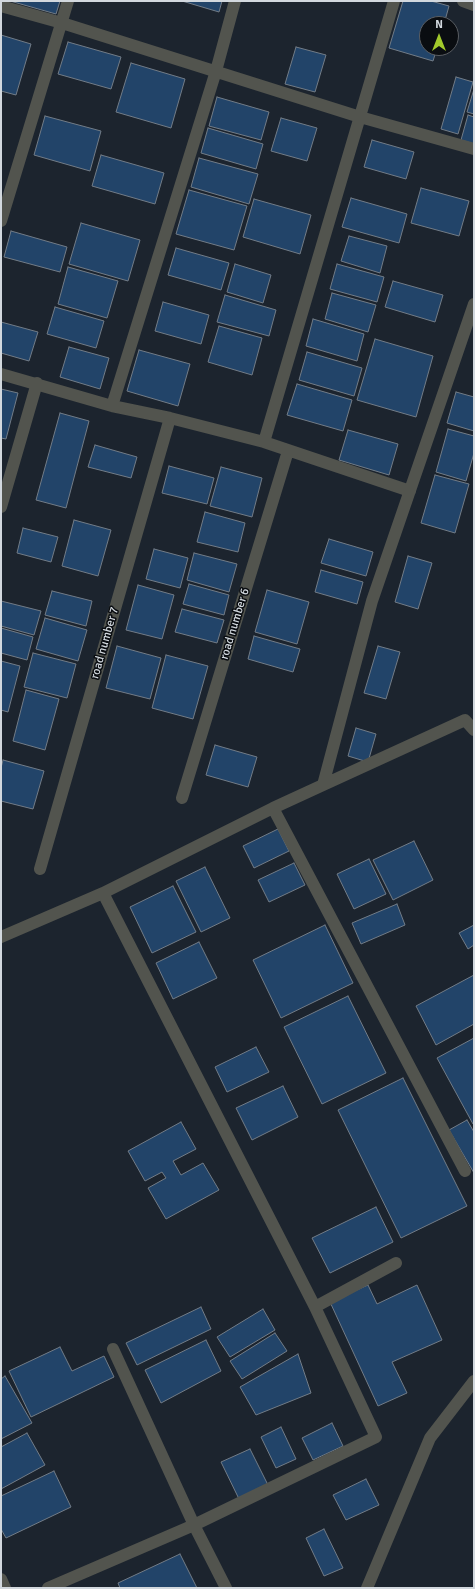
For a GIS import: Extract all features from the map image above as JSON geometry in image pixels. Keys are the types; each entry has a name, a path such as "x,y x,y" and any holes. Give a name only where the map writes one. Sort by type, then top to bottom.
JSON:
{"street":[{"path":"1,221 68,1"},
{"path":"112,406 216,71 235,1"},
{"path":"264,442 394,1"},
{"path":"463,1 474,5"},
{"path":"1,6 62,23 360,117 474,149"},
{"path":"324,786 372,601 474,304"},
{"path":"1,374 37,383 112,406 170,418 264,442 410,491"},
{"path":"1,507 37,383"},
{"name":"road number 7","path":"40,869 170,418"},
{"name":"road number 6","path":"182,798 288,451"},
{"path":"1,937 103,893 273,808 324,786 465,720 474,730"},
{"path":"273,808 465,1171"},
{"path":"48,1588 194,1525 376,1436 315,1307 103,893"},
{"path":"315,1307 396,1264"},
{"path":"113,1349 194,1525 226,1588"},
{"path":"367,1588 430,1438 474,1381"},
{"path":"1,1579 5,1588"}],"building":[{"path":"10,1 60,1 56,14"},
{"path":"182,1 222,1 219,12"},
{"path":"403,1 431,1 449,6 446,16 419,16 419,56 435,56 433,61 389,48"},
{"path":"1,35 31,44 16,95 1,91"},
{"path":"68,42 121,57 111,89 58,74"},
{"path":"296,47 326,55 315,92 285,84"},
{"path":"131,63 185,79 171,128 116,112"},
{"path":"456,77 473,82 458,134 441,129"},
{"path":"474,89 474,114 467,112"},
{"path":"217,97 269,112 261,140 209,126"},
{"path":"468,115 474,117 474,144 461,140"},
{"path":"45,116 101,131 90,171 34,155"},
{"path":"281,118 317,128 307,161 271,151"},
{"path":"208,128 263,144 256,169 201,153"},
{"path":"372,140 414,152 406,179 364,167"},
{"path":"101,155 164,173 155,204 92,186"},
{"path":"199,158 258,174 249,204 191,187"},
{"path":"421,188 469,201 459,236 411,223"},
{"path":"189,190 247,206 234,250 176,234"},
{"path":"351,198 407,214 399,243 342,227"},
{"path":"254,199 311,215 300,254 243,237"},
{"path":"81,223 140,240 128,281 69,264"},
{"path":"11,231 67,247 60,272 4,257"},
{"path":"349,236 387,246 380,273 341,261"},
{"path":"176,248 229,263 221,290 168,275"},
{"path":"235,264 271,275 263,303 227,292"},
{"path":"337,264 384,277 377,302 330,289"},
{"path":"68,267 118,281 107,318 58,304"},
{"path":"393,281 443,295 435,322 385,307"},
{"path":"332,293 376,305 368,332 325,319"},
{"path":"225,295 276,310 269,336 217,322"},
{"path":"163,302 209,315 201,344 155,331"},
{"path":"55,307 104,321 96,348 47,334"},
{"path":"313,319 364,334 357,361 306,346"},
{"path":"1,322 38,332 29,361 1,353"},
{"path":"219,326 262,338 252,375 208,362"},
{"path":"375,339 433,356 416,417 357,400"},
{"path":"69,347 109,358 100,389 60,377"},
{"path":"139,350 190,364 178,406 127,391"},
{"path":"307,352 362,368 354,396 299,380"},
{"path":"297,384 352,400 343,431 287,415"},
{"path":"1,389 18,393 6,439 1,438"},
{"path":"456,392 474,397 474,431 447,423"},
{"path":"60,413 89,421 66,508 36,500"},
{"path":"448,429 474,436 474,453 466,481 436,472"},
{"path":"348,430 398,444 389,475 339,460"},
{"path":"95,445 137,457 131,478 88,467"},
{"path":"169,466 214,478 207,504 162,493"},
{"path":"221,467 262,478 252,517 210,506"},
{"path":"435,475 469,484 455,533 421,523"},
{"path":"205,512 245,523 238,552 197,542"},
{"path":"74,520 111,530 98,576 62,566"},
{"path":"23,528 58,537 51,562 17,553"},
{"path":"329,539 373,552 366,576 321,563"},
{"path":"154,549 188,558 180,588 146,579"},
{"path":"194,553 237,564 229,592 187,580"},
{"path":"408,556 432,563 418,609 395,602"},
{"path":"321,570 363,582 357,604 315,592"},
{"path":"189,584 229,595 224,615 183,604"},
{"path":"138,585 174,595 162,639 126,630"},
{"path":"267,590 309,602 297,644 255,632"},
{"path":"52,591 92,601 86,626 45,615"},
{"path":"1,601 41,611 34,635 1,626"},
{"path":"182,609 224,620 217,643 175,632"},
{"path":"45,618 87,630 78,661 36,649"},
{"path":"1,628 33,637 27,660 1,653"},
{"path":"254,636 300,649 293,672 248,659"},
{"path":"117,646 161,658 150,699 106,688"},
{"path":"378,646 400,652 386,699 364,693"},
{"path":"33,653 76,664 67,698 24,687"},
{"path":"166,655 208,666 193,719 152,708"},
{"path":"1,661 20,666 8,712 1,710"},
{"path":"26,690 59,699 45,750 13,741"},
{"path":"356,728 376,734 368,762 348,756"},
{"path":"215,745 257,757 248,787 206,775"},
{"path":"3,760 44,771 33,809 1,801 1,768"},
{"path":"278,829 289,851 254,868 243,846"},
{"path":"414,841 433,880 393,900 373,860"},
{"path":"369,859 386,894 354,909 337,874"},
{"path":"294,863 305,885 269,902 258,880"},
{"path":"205,867 230,918 201,932 176,881"},
{"path":"173,886 196,932 152,953 130,907"},
{"path":"397,904 405,925 361,944 352,923"},
{"path":"325,925 353,983 281,1018 253,960"},
{"path":"474,925 474,945 468,949 459,933"},
{"path":"199,942 217,978 173,999 156,963"},
{"path":"474,975 474,1024 436,1045 416,1006"},
{"path":"348,996 386,1073 322,1104 284,1027"},
{"path":"474,1038 474,1123 473,1124 437,1058"},
{"path":"256,1047 269,1072 227,1092 215,1067"},
{"path":"403,1078 467,1206 401,1238 338,1110"},
{"path":"283,1086 298,1117 252,1140 236,1108"},
{"path":"467,1120 474,1132 474,1173 449,1130"},
{"path":"181,1122 196,1149 173,1161 181,1175 203,1163 219,1190 166,1219 148,1188 166,1178 162,1172 145,1181 128,1151"},
{"path":"376,1207 393,1242 330,1273 312,1238"},
{"path":"368,1285 377,1304 417,1285 442,1340 392,1362 407,1393 378,1406 330,1302"},
{"path":"201,1307 211,1329 137,1365 126,1343"},
{"path":"263,1309 275,1330 230,1357 217,1337"},
{"path":"275,1333 287,1351 242,1379 230,1361"},
{"path":"206,1340 221,1371 161,1403 145,1370"},
{"path":"60,1347 72,1371 104,1356 114,1377 31,1417 9,1371"},
{"path":"298,1354 311,1393 256,1415 240,1387"},
{"path":"5,1376 32,1423 1,1439 1,1379"},
{"path":"332,1423 343,1446 313,1460 302,1438"},
{"path":"281,1427 296,1459 276,1468 261,1437"},
{"path":"27,1433 45,1465 1,1489 1,1447"},
{"path":"250,1449 269,1487 240,1501 221,1462"},
{"path":"54,1471 71,1507 6,1538 1,1529 1,1496"},
{"path":"366,1479 379,1505 346,1520 333,1495"},
{"path":"324,1529 343,1568 324,1576 306,1538"},
{"path":"180,1554 197,1588 120,1588 118,1583"}]}
